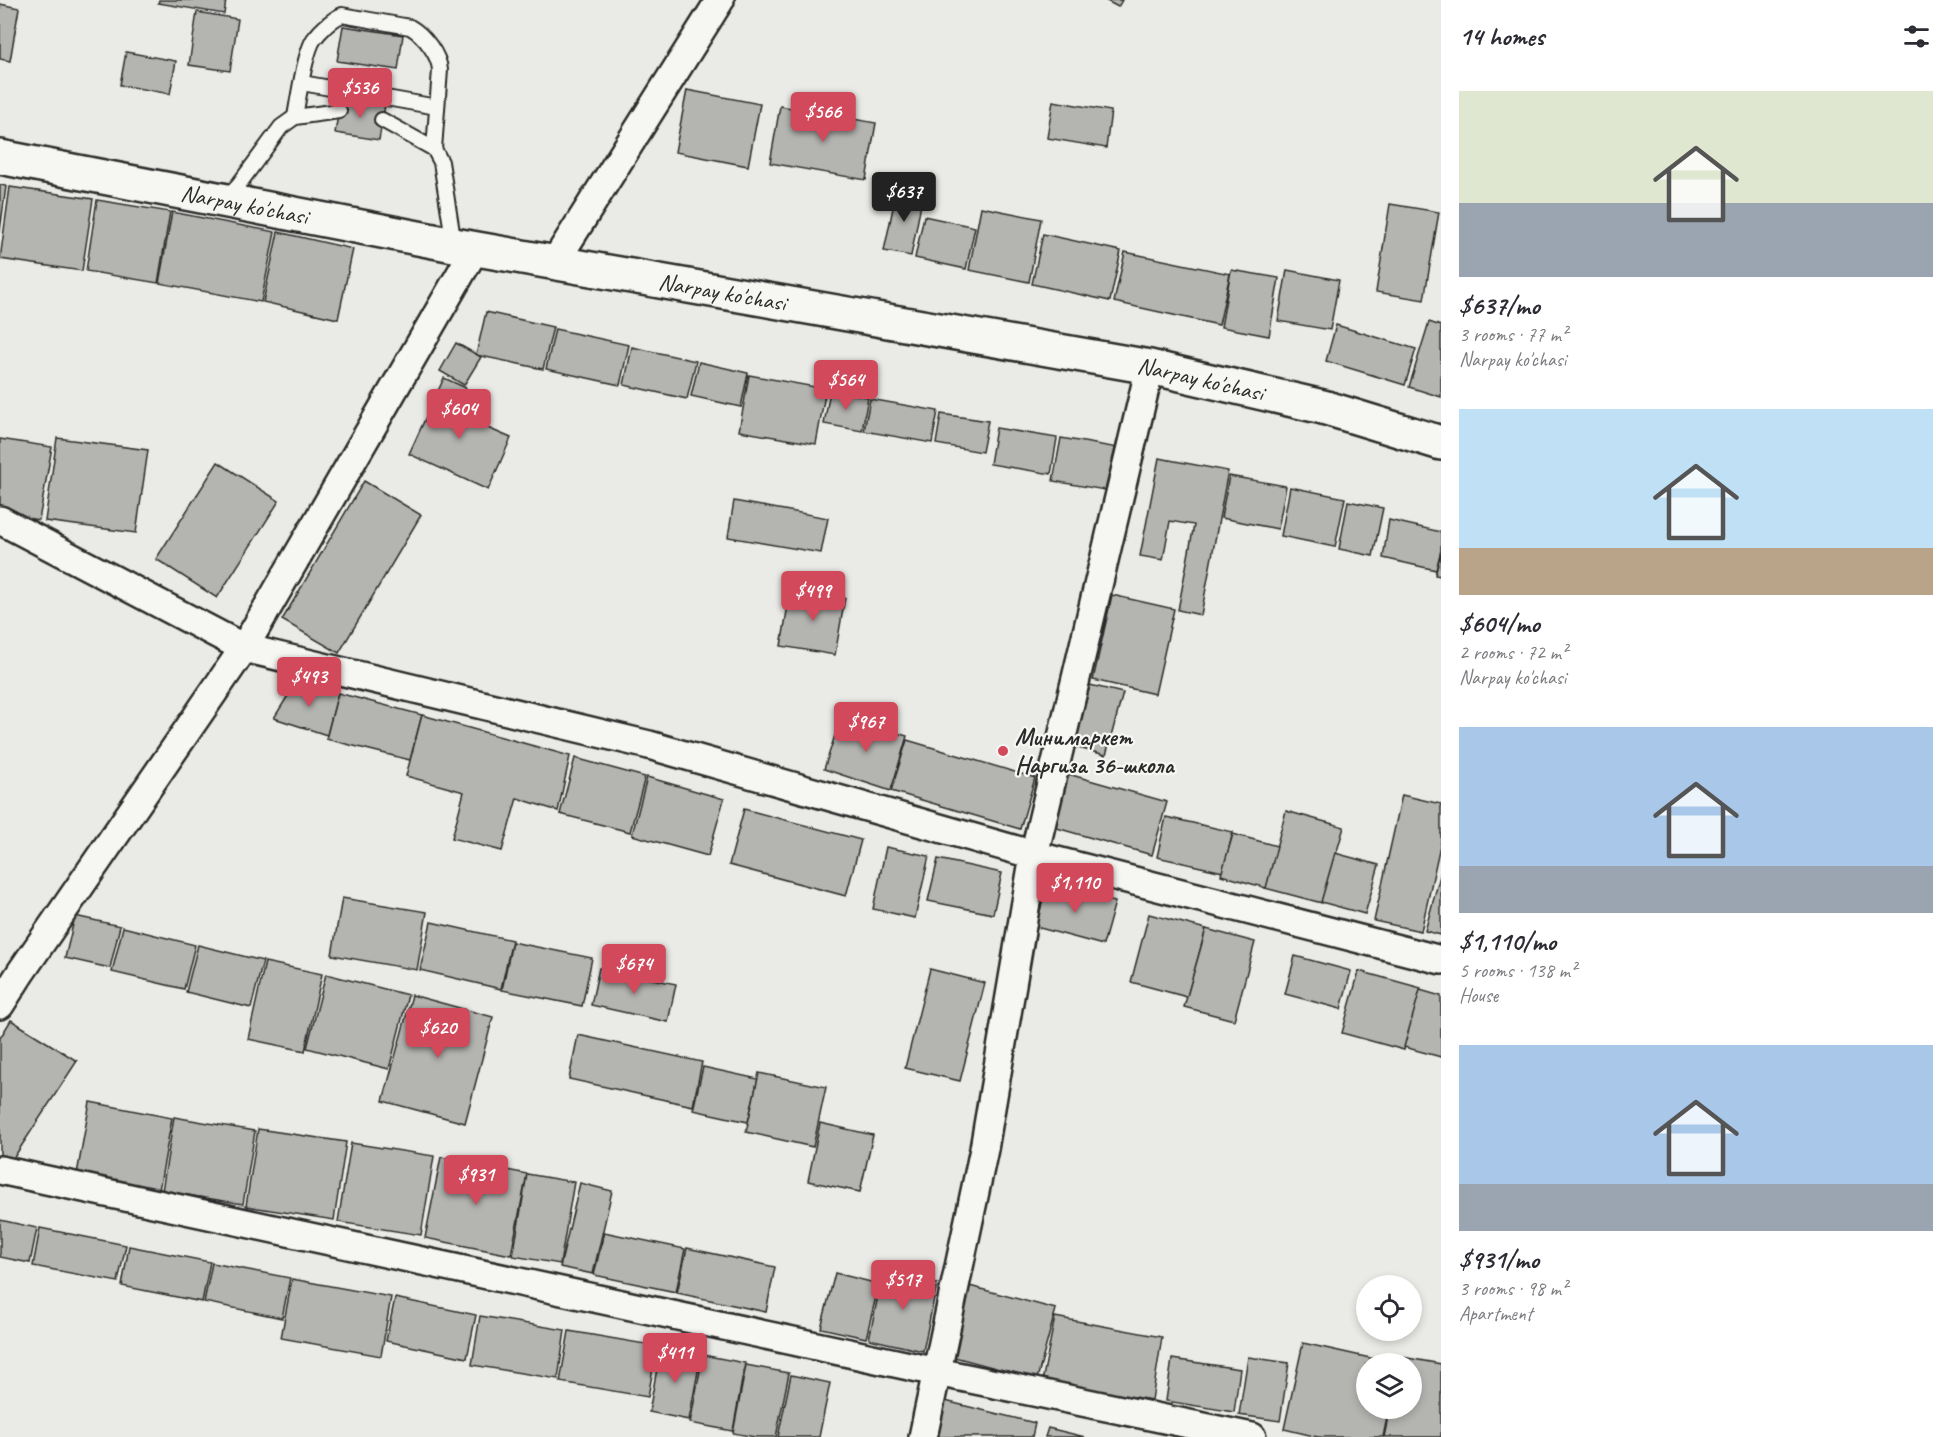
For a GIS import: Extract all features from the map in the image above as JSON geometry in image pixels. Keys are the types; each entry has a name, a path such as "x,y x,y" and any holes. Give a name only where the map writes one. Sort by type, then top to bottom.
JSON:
{"main road":[{"name":"Narpay ko'chasi","path":"0,157 464,247 1150,368 1323,407 1441,443"}],"street":[{"path":"555,262 720,0"},
{"path":"0,1005 244,648 464,247"},
{"path":"923,1437 984,1149 1034,855 1150,368"},
{"path":"0,520 244,648 649,745 1034,855 1441,960"},
{"path":"0,1170 937,1372 1252,1437"}],"lane":[{"path":"295,117 313,40 336,17 342,15 410,27 418,31 439,61 434,149 441,162 464,247"},
{"path":"302,83 437,107"},
{"path":"227,201 281,127 295,117 339,111"},
{"path":"382,120 434,149"}],"building":[{"path":"159,0 226,0 224,14 158,3"},
{"path":"1105,0 1122,0 1118,7"},
{"path":"0,4 19,8 10,61 0,59"},
{"path":"197,12 238,19 230,71 189,65"},
{"path":"343,26 403,35 398,70 337,61"},
{"path":"126,52 176,61 170,94 120,85"},
{"path":"687,90 760,104 748,166 675,152"},
{"path":"341,97 385,105 379,140 335,133"},
{"path":"1053,101 1111,111 1106,148 1047,138"},
{"path":"780,106 876,123 866,180 770,163"},
{"path":"0,185 6,186 0,231"},
{"path":"10,187 93,199 82,271 0,259"},
{"path":"897,189 923,194 911,256 884,251"},
{"path":"97,200 170,212 158,283 86,271"},
{"path":"1390,204 1439,212 1424,300 1376,292"},
{"path":"981,207 1041,219 1029,282 969,270"},
{"path":"172,212 275,232 261,302 159,283"},
{"path":"924,216 975,227 966,269 915,258"},
{"path":"278,232 353,249 338,319 263,302"},
{"path":"1043,234 1121,251 1110,301 1032,284"},
{"path":"1125,252 1230,274 1219,325 1114,302"},
{"path":"1231,270 1279,278 1269,336 1221,327"},
{"path":"1287,270 1339,280 1330,330 1278,321"},
{"path":"486,312 553,327 543,369 476,355"},
{"path":"1429,322 1441,326 1441,397 1409,387"},
{"path":"1336,325 1416,349 1405,385 1326,361"},
{"path":"555,329 629,345 620,385 546,369"},
{"path":"456,343 481,357 464,385 440,371"},
{"path":"632,347 696,361 687,399 624,385"},
{"path":"699,362 748,373 741,407 691,396"},
{"path":"749,375 826,389 816,444 739,431"},
{"path":"444,378 466,388 455,414 511,438 488,490 409,454"},
{"path":"830,391 868,397 862,431 824,424"},
{"path":"870,399 938,411 932,443 864,431"},
{"path":"941,414 988,421 982,452 936,444"},
{"path":"996,428 1057,438 1051,474 990,464"},
{"path":"57,438 148,450 136,533 45,521"},
{"path":"1061,438 1124,449 1116,492 1053,481"},
{"path":"0,439 52,447 39,520 0,514"},
{"path":"1159,458 1228,471 1201,615 1178,610 1194,525 1170,521 1163,560 1140,556"},
{"path":"218,462 279,501 217,598 156,559"},
{"path":"1229,476 1286,486 1278,529 1221,518"},
{"path":"364,481 421,515 339,653 282,620"},
{"path":"1290,487 1345,498 1335,547 1281,536"},
{"path":"734,501 828,518 821,553 728,537"},
{"path":"1348,501 1383,508 1373,556 1339,549"},
{"path":"1389,520 1441,532 1441,550 1436,570 1383,558"},
{"path":"1441,552 1441,576 1435,575"},
{"path":"791,588 845,598 835,655 781,646"},
{"path":"1112,595 1174,609 1155,694 1093,680"},
{"path":"297,681 338,693 327,735 274,718"},
{"path":"1090,685 1123,693 1106,755 1074,747"},
{"path":"338,693 422,715 410,760 326,739"},
{"path":"422,715 570,756 558,811 517,798 502,851 452,838 464,792 406,776"},
{"path":"841,717 907,736 891,791 824,769"},
{"path":"907,740 1035,778 1020,829 891,791"},
{"path":"575,758 645,777 630,832 560,814"},
{"path":"1068,774 1167,802 1152,855 1053,827"},
{"path":"647,777 724,799 708,856 632,835"},
{"path":"1402,795 1441,804 1441,841 1421,931 1374,921"},
{"path":"744,809 861,840 846,896 729,865"},
{"path":"1286,811 1344,827 1322,903 1265,888"},
{"path":"1166,817 1233,832 1223,872 1157,857"},
{"path":"1233,834 1277,846 1266,888 1221,875"},
{"path":"886,847 929,856 915,918 873,909"},
{"path":"1335,853 1379,865 1365,914 1321,902"},
{"path":"938,859 1002,873 993,914 928,901"},
{"path":"1441,872 1441,935 1425,931"},
{"path":"1047,884 1115,902 1103,945 1036,927"},
{"path":"342,898 427,912 417,970 332,955"},
{"path":"1149,914 1206,929 1187,997 1131,982"},
{"path":"75,916 120,926 110,968 65,958"},
{"path":"431,922 512,940 501,989 420,970"},
{"path":"123,927 195,945 184,989 112,972"},
{"path":"1206,929 1255,942 1234,1020 1184,1007"},
{"path":"512,942 592,958 582,1006 502,990"},
{"path":"198,945 263,961 251,1008 186,992"},
{"path":"1295,956 1351,971 1341,1009 1285,994"},
{"path":"265,962 322,974 305,1051 248,1039"},
{"path":"599,968 676,984 668,1022 591,1005"},
{"path":"930,969 985,983 960,1081 905,1068"},
{"path":"1359,971 1421,988 1404,1050 1342,1033"},
{"path":"326,974 408,995 389,1069 307,1048"},
{"path":"1420,990 1441,996 1441,1057 1404,1047"},
{"path":"412,995 493,1017 465,1123 383,1101"},
{"path":"11,1020 77,1061 7,1168 0,1165 0,1038"},
{"path":"578,1035 702,1062 693,1106 569,1079"},
{"path":"703,1067 758,1079 748,1122 693,1110"},
{"path":"759,1073 826,1087 813,1147 746,1132"},
{"path":"90,1102 172,1118 159,1190 77,1174"},
{"path":"174,1117 255,1131 243,1204 162,1191"},
{"path":"820,1123 873,1135 860,1192 808,1181"},
{"path":"258,1129 346,1142 334,1220 246,1206"},
{"path":"351,1143 434,1156 421,1235 338,1222"},
{"path":"441,1157 527,1174 511,1255 425,1238"},
{"path":"527,1174 574,1182 560,1264 513,1256"},
{"path":"580,1183 612,1191 593,1274 560,1267"},
{"path":"0,1220 37,1228 30,1263 0,1257"},
{"path":"40,1228 126,1245 118,1282 33,1266"},
{"path":"604,1232 685,1249 676,1292 594,1275"},
{"path":"129,1246 210,1262 202,1302 122,1286"},
{"path":"687,1248 775,1267 766,1312 677,1293"},
{"path":"212,1263 290,1278 282,1318 204,1302"},
{"path":"883,1272 937,1284 923,1351 869,1339"},
{"path":"835,1273 879,1284 866,1338 821,1328"},
{"path":"292,1279 391,1297 381,1356 281,1338"},
{"path":"962,1284 1056,1309 1037,1379 943,1354"},
{"path":"395,1298 476,1315 467,1358 386,1341"},
{"path":"480,1316 565,1330 558,1379 472,1365"},
{"path":"1055,1317 1162,1337 1152,1400 1042,1382"},
{"path":"569,1331 657,1346 648,1397 560,1382"},
{"path":"1303,1343 1356,1355 1356,1419 1387,1419 1383,1437 1318,1437 1284,1429"},
{"path":"661,1347 701,1355 689,1420 649,1412"},
{"path":"703,1355 745,1363 733,1431 690,1423"},
{"path":"1248,1357 1289,1363 1280,1421 1239,1415"},
{"path":"1172,1359 1240,1369 1234,1412 1166,1401"},
{"path":"1422,1361 1441,1364 1441,1437 1384,1437 1388,1419 1422,1419"},
{"path":"746,1365 789,1373 776,1437 755,1437 733,1433"},
{"path":"791,1375 830,1383 819,1437 778,1437"},
{"path":"937,1399 1035,1423 1032,1437 927,1437"},
{"path":"1048,1428 1085,1437 1045,1437"}],"place":[{"name":"Минимаркет Наргиза 36-школа","path":"1003,751"}]}
